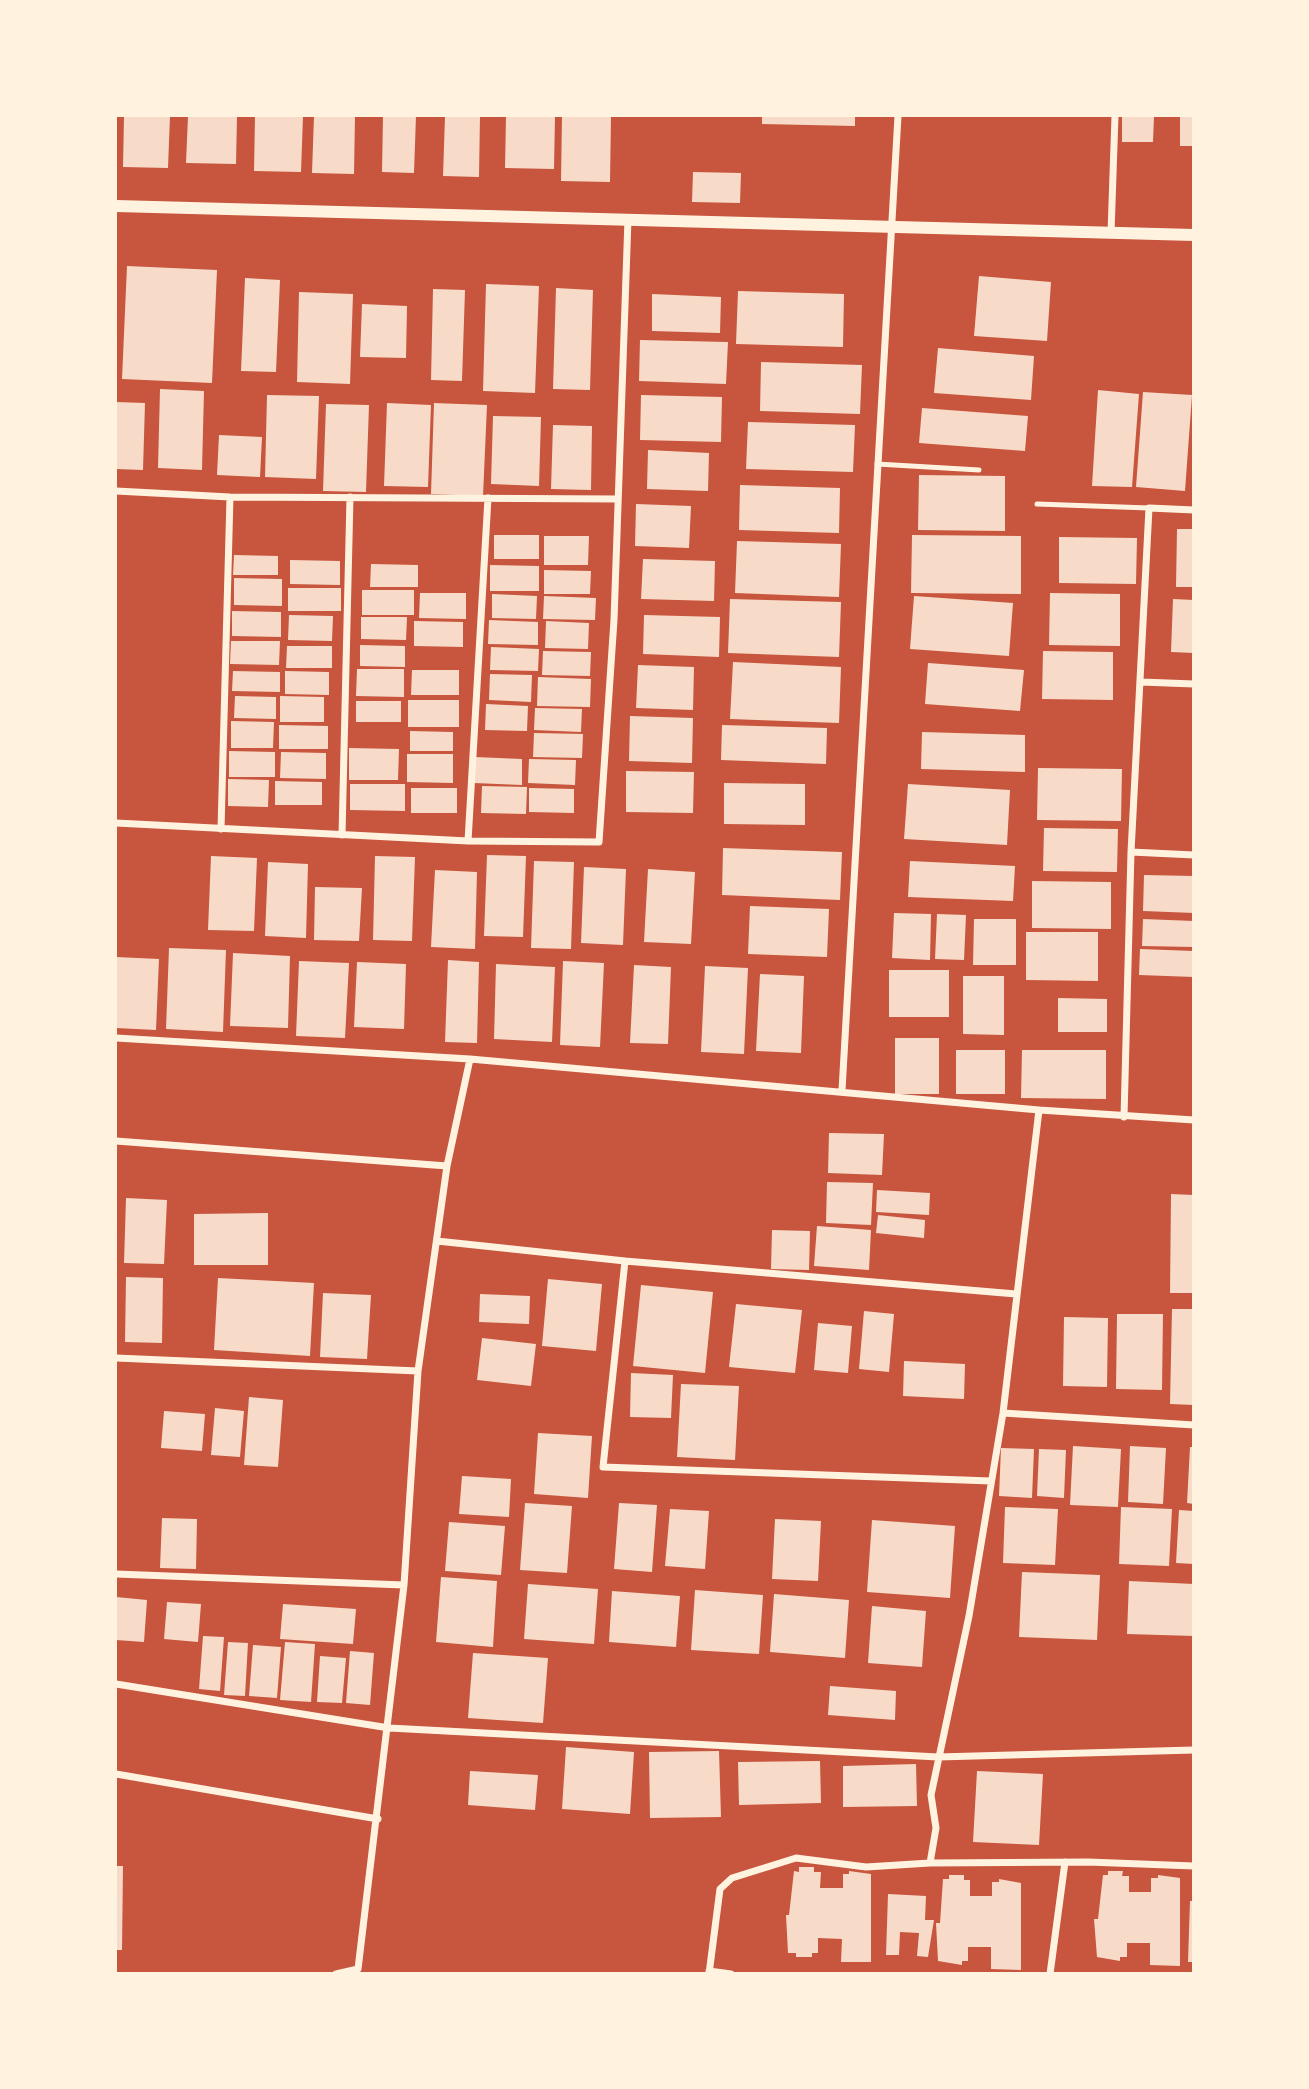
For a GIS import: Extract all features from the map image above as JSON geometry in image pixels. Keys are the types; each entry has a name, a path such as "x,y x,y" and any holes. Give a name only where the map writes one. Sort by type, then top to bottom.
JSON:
{"street":[{"path":"842,1090 898,116"},
{"path":"1111,233 1115,116"},
{"path":"116,206 1194,235"},
{"path":"116,823 468,841 599,842 614,620 628,219"},
{"path":"116,491 230,498 350,496 618,499"},
{"path":"342,835 350,496"},
{"path":"221,829 230,498"},
{"path":"468,841 488,498"},
{"path":"1124,1117 1131,852 1149,508 1194,510"},
{"path":"1141,682 1194,684"},
{"path":"1131,852 1194,855"},
{"path":"116,1038 470,1059 842,1090 1039,1110 1194,1120"},
{"path":"336,1973 358,1969 389,1728 404,1585 418,1371 447,1167 470,1059"},
{"path":"929,1863 936,1828 931,1795 969,1616 1003,1413 1039,1110"},
{"path":"116,1141 447,1167"},
{"path":"437,1241 625,1261 1016,1294"},
{"path":"625,1261 603,1467 991,1481"},
{"path":"116,1358 418,1371"},
{"path":"1003,1413 1194,1425"},
{"path":"116,1574 404,1585"},
{"path":"116,1684 389,1728 938,1757 1194,1749"},
{"path":"116,1774 378,1819"},
{"path":"732,1973 709,1972 720,1889 732,1878 796,1858 866,1867 929,1863 1065,1862 1194,1866"},
{"path":"1050,1973 1065,1862"}],"lane":[{"path":"877,464 979,470"},
{"path":"1037,504 1149,508"}],"building":[{"path":"124,116 170,116 168,168 123,167"},
{"path":"188,116 237,116 236,164 186,163"},
{"path":"255,116 303,116 301,172 254,171"},
{"path":"314,116 355,116 354,174 312,173"},
{"path":"383,116 416,116 414,173 382,172"},
{"path":"445,116 480,116 479,177 443,176"},
{"path":"506,116 555,116 554,169 505,168"},
{"path":"562,116 611,116 610,182 561,181"},
{"path":"762,116 855,116 855,126 762,124"},
{"path":"1122,116 1154,116 1153,142 1122,142"},
{"path":"1180,116 1194,116 1194,146 1180,146"},
{"path":"693,172 741,173 740,203 692,202"},
{"path":"127,266 217,270 212,383 122,379"},
{"path":"979,276 1051,282 1047,341 974,336"},
{"path":"245,278 280,280 276,372 241,371"},
{"path":"486,284 539,286 535,393 483,391"},
{"path":"556,288 593,290 590,390 553,389"},
{"path":"433,289 465,290 462,381 431,380"},
{"path":"738,291 844,294 843,347 736,344"},
{"path":"299,292 353,294 350,384 297,382"},
{"path":"652,294 721,297 720,333 652,331"},
{"path":"362,304 407,306 406,358 360,357"},
{"path":"640,340 728,342 726,384 639,381"},
{"path":"938,348 1034,356 1031,400 934,393"},
{"path":"761,362 862,365 860,414 760,411"},
{"path":"160,389 204,391 202,470 158,468"},
{"path":"1098,390 1139,394 1132,487 1092,486"},
{"path":"1143,392 1192,395 1185,491 1136,487"},
{"path":"267,395 319,396 316,479 265,477"},
{"path":"641,395 722,397 721,442 640,440"},
{"path":"116,402 145,403 143,470 116,469"},
{"path":"387,403 431,405 428,487 384,486"},
{"path":"434,403 487,405 483,496 431,494"},
{"path":"326,404 369,405 366,492 323,491"},
{"path":"922,408 1028,416 1025,451 919,443"},
{"path":"493,416 541,417 539,486 491,484"},
{"path":"748,422 855,425 853,472 746,469"},
{"path":"553,425 592,426 591,490 551,489"},
{"path":"219,435 262,437 260,477 217,475"},
{"path":"648,450 709,453 708,491 647,489"},
{"path":"919,475 1005,476 1005,531 918,530"},
{"path":"740,485 840,488 839,533 739,530"},
{"path":"636,504 691,506 689,548 635,546"},
{"path":"1177,529 1194,529 1194,587 1176,587"},
{"path":"494,535 539,535 539,559 494,559"},
{"path":"912,535 1021,536 1021,594 911,593"},
{"path":"544,536 589,536 588,565 544,565"},
{"path":"1059,537 1137,538 1136,584 1059,583"},
{"path":"737,541 841,544 839,597 735,593"},
{"path":"234,555 278,556 278,575 233,575"},
{"path":"643,559 715,561 714,601 641,599"},
{"path":"290,560 340,561 340,585 290,584"},
{"path":"371,564 418,565 418,587 370,587"},
{"path":"490,565 539,566 539,591 490,591"},
{"path":"544,570 591,571 590,594 544,594"},
{"path":"234,578 282,579 282,606 234,605"},
{"path":"288,588 341,588 341,611 288,611"},
{"path":"362,590 414,590 414,615 362,615"},
{"path":"420,593 466,593 466,619 419,618"},
{"path":"1050,593 1120,594 1120,646 1049,645"},
{"path":"492,594 537,596 536,619 492,618"},
{"path":"544,596 596,598 595,620 543,619"},
{"path":"914,596 1013,603 1009,656 910,649"},
{"path":"730,599 841,602 839,657 728,653"},
{"path":"1173,599 1194,600 1194,653 1171,652"},
{"path":"232,611 281,612 281,637 232,636"},
{"path":"289,615 333,616 332,641 288,640"},
{"path":"644,615 720,617 719,657 643,654"},
{"path":"361,617 407,617 406,640 361,639"},
{"path":"489,620 538,622 538,645 488,644"},
{"path":"414,621 463,622 463,647 414,646"},
{"path":"546,621 589,623 588,649 545,648"},
{"path":"231,641 280,641 279,665 230,664"},
{"path":"360,645 405,646 405,667 360,666"},
{"path":"287,646 332,646 332,668 286,668"},
{"path":"491,647 539,649 538,671 490,670"},
{"path":"543,651 591,652 590,676 542,675"},
{"path":"1043,651 1113,652 1113,700 1042,699"},
{"path":"733,662 841,667 839,723 730,719"},
{"path":"928,663 1024,670 1020,711 925,704"},
{"path":"638,665 694,667 693,710 636,708"},
{"path":"357,669 404,669 404,697 356,696"},
{"path":"412,670 459,670 459,695 411,695"},
{"path":"233,671 280,672 280,692 232,691"},
{"path":"285,671 329,672 329,695 285,694"},
{"path":"490,674 532,675 531,702 489,700"},
{"path":"538,677 591,679 590,707 537,706"},
{"path":"235,696 276,697 276,719 234,718"},
{"path":"280,696 324,697 324,722 280,722"},
{"path":"408,700 459,700 459,727 408,727"},
{"path":"356,701 401,701 401,722 356,722"},
{"path":"486,704 528,706 527,731 485,730"},
{"path":"535,708 582,709 581,732 534,730"},
{"path":"630,716 693,718 692,763 629,761"},
{"path":"231,721 274,722 273,748 231,748"},
{"path":"279,725 328,726 328,749 279,749"},
{"path":"722,725 827,728 826,764 721,760"},
{"path":"410,731 453,732 453,751 410,751"},
{"path":"922,732 1025,735 1025,772 921,769"},
{"path":"534,733 583,734 582,758 533,757"},
{"path":"349,748 399,749 398,780 349,780"},
{"path":"229,751 275,752 275,777 229,777"},
{"path":"281,752 326,753 326,779 280,778"},
{"path":"407,754 453,754 453,783 407,782"},
{"path":"475,757 522,759 522,785 474,783"},
{"path":"529,759 576,760 575,785 528,783"},
{"path":"1038,768 1122,769 1121,821 1037,820"},
{"path":"626,771 694,772 693,813 626,812"},
{"path":"228,779 269,780 268,807 228,806"},
{"path":"275,781 322,782 322,805 275,805"},
{"path":"724,783 805,784 805,825 724,824"},
{"path":"350,784 405,784 405,811 350,810"},
{"path":"908,784 1010,790 1007,845 904,839"},
{"path":"482,786 527,787 526,814 481,813"},
{"path":"411,788 457,788 457,813 411,813"},
{"path":"529,788 574,789 574,813 529,812"},
{"path":"1044,828 1118,829 1117,872 1043,871"},
{"path":"723,848 842,852 840,900 722,895"},
{"path":"487,855 526,856 523,937 484,936"},
{"path":"211,856 257,858 254,931 208,930"},
{"path":"375,856 415,857 412,941 373,940"},
{"path":"534,861 574,862 571,949 531,948"},
{"path":"910,861 1015,866 1013,901 908,897"},
{"path":"268,862 308,864 306,938 265,936"},
{"path":"584,867 626,869 623,945 581,943"},
{"path":"648,869 695,872 691,944 644,942"},
{"path":"435,870 477,872 475,949 431,947"},
{"path":"1144,875 1194,876 1194,913 1143,911"},
{"path":"1032,881 1111,882 1111,929 1032,928"},
{"path":"315,887 362,888 359,941 314,940"},
{"path":"750,906 829,909 827,957 748,954"},
{"path":"894,913 931,914 930,960 892,958"},
{"path":"937,914 966,915 964,960 935,959"},
{"path":"974,919 1016,919 1016,965 973,965"},
{"path":"1143,919 1194,921 1194,947 1142,946"},
{"path":"1026,932 1098,932 1098,981 1026,980"},
{"path":"169,948 226,950 223,1032 166,1029"},
{"path":"1140,949 1194,951 1194,977 1139,975"},
{"path":"233,953 290,956 288,1028 230,1026"},
{"path":"116,957 159,959 156,1030 116,1028"},
{"path":"448,960 479,962 477,1043 445,1042"},
{"path":"299,961 349,963 345,1038 296,1036"},
{"path":"563,961 604,963 600,1047 560,1045"},
{"path":"357,962 406,964 404,1029 354,1027"},
{"path":"496,964 555,967 552,1042 494,1039"},
{"path":"634,965 671,967 668,1044 630,1043"},
{"path":"705,966 748,968 744,1054 701,1052"},
{"path":"889,970 949,970 949,1017 889,1017"},
{"path":"760,974 804,976 801,1053 756,1051"},
{"path":"963,976 1004,976 1004,1035 963,1034"},
{"path":"1058,998 1107,999 1107,1032 1058,1032"},
{"path":"895,1038 939,1038 939,1094 895,1094"},
{"path":"956,1050 1005,1050 1005,1094 956,1094"},
{"path":"1022,1050 1106,1050 1106,1099 1021,1098"},
{"path":"829,1133 884,1134 882,1175 828,1173"},
{"path":"827,1182 873,1183 871,1225 826,1223"},
{"path":"877,1190 930,1193 929,1215 876,1212"},
{"path":"1171,1194 1194,1195 1194,1293 1170,1293"},
{"path":"126,1198 167,1200 164,1264 124,1263"},
{"path":"268,1213 268,1265 194,1265 194,1214"},
{"path":"878,1215 925,1220 924,1238 876,1233"},
{"path":"817,1226 871,1230 869,1270 814,1266"},
{"path":"772,1230 810,1231 809,1270 771,1269"},
{"path":"126,1277 163,1278 162,1343 125,1342"},
{"path":"218,1278 314,1283 310,1356 214,1350"},
{"path":"548,1279 602,1284 596,1351 542,1346"},
{"path":"641,1285 713,1292 705,1373 633,1366"},
{"path":"323,1293 371,1295 367,1359 320,1357"},
{"path":"480,1294 530,1296 529,1324 479,1322"},
{"path":"736,1304 802,1310 795,1373 729,1367"},
{"path":"1172,1309 1194,1309 1194,1405 1170,1404"},
{"path":"864,1311 894,1314 889,1372 859,1369"},
{"path":"1117,1314 1163,1314 1162,1390 1116,1389"},
{"path":"1064,1317 1108,1318 1107,1387 1063,1386"},
{"path":"818,1323 852,1326 848,1373 814,1370"},
{"path":"482,1338 536,1344 531,1386 477,1380"},
{"path":"904,1361 965,1364 964,1399 903,1396"},
{"path":"631,1373 673,1375 671,1418 630,1417"},
{"path":"681,1384 739,1386 735,1460 677,1457"},
{"path":"249,1397 283,1400 278,1467 244,1465"},
{"path":"215,1408 244,1411 240,1457 211,1455"},
{"path":"164,1411 205,1414 202,1451 161,1448"},
{"path":"538,1433 592,1436 588,1498 534,1494"},
{"path":"1073,1446 1121,1449 1118,1507 1070,1505"},
{"path":"1130,1446 1166,1448 1163,1504 1128,1502"},
{"path":"1190,1447 1194,1447 1194,1504 1187,1503"},
{"path":"1001,1448 1034,1449 1032,1498 999,1496"},
{"path":"1039,1449 1066,1450 1064,1498 1037,1496"},
{"path":"462,1476 511,1479 509,1517 459,1514"},
{"path":"525,1503 572,1506 567,1573 520,1570"},
{"path":"619,1503 657,1505 652,1572 614,1569"},
{"path":"1005,1507 1058,1509 1055,1565 1003,1563"},
{"path":"1121,1507 1172,1509 1169,1566 1119,1564"},
{"path":"670,1509 709,1511 705,1569 665,1566"},
{"path":"1179,1510 1194,1511 1194,1564 1176,1563"},
{"path":"162,1518 197,1519 196,1569 160,1568"},
{"path":"775,1519 821,1521 818,1581 772,1579"},
{"path":"872,1520 955,1526 950,1598 867,1592"},
{"path":"449,1522 505,1526 501,1575 445,1571"},
{"path":"1022,1572 1100,1575 1097,1640 1019,1637"},
{"path":"441,1577 497,1581 493,1647 436,1642"},
{"path":"1129,1581 1194,1584 1194,1636 1127,1634"},
{"path":"528,1584 598,1589 594,1644 524,1639"},
{"path":"695,1590 763,1595 759,1654 691,1650"},
{"path":"612,1591 680,1596 676,1647 609,1642"},
{"path":"774,1594 849,1600 845,1658 770,1652"},
{"path":"116,1597 147,1600 144,1642 116,1640"},
{"path":"167,1602 201,1604 198,1642 164,1639"},
{"path":"283,1604 356,1609 353,1644 280,1639"},
{"path":"872,1606 926,1611 922,1667 868,1663"},
{"path":"203,1636 224,1637 220,1691 199,1689"},
{"path":"228,1642 248,1643 245,1696 224,1695"},
{"path":"285,1642 315,1644 311,1702 280,1700"},
{"path":"253,1645 281,1647 277,1698 249,1696"},
{"path":"350,1651 374,1653 370,1705 346,1703"},
{"path":"473,1653 548,1658 543,1723 468,1718"},
{"path":"320,1656 346,1658 342,1703 317,1702"},
{"path":"830,1686 896,1691 895,1720 828,1715"},
{"path":"566,1747 634,1752 630,1814 562,1809"},
{"path":"719,1751 721,1817 650,1818 649,1752"},
{"path":"820,1761 821,1803 739,1805 738,1762"},
{"path":"916,1764 917,1806 843,1807 843,1766"},
{"path":"470,1771 538,1775 535,1810 468,1805"},
{"path":"977,1771 1043,1774 1039,1845 973,1842"},
{"path":"116,1866 123,1866 122,1950 116,1950"},
{"path":"799,1867 814,1867 814,1872 821,1872 820,1888 843,1888 843,1874 849,1874 849,1871 871,1874 871,1962 841,1962 842,1939 818,1938 818,1953 812,1953 812,1957 796,1957 796,1953 788,1953 786,1915 789,1915 794,1871 799,1872"},
{"path":"1108,1871 1123,1871 1122,1876 1129,1876 1129,1892 1151,1892 1151,1878 1158,1878 1158,1875 1180,1878 1180,1966 1150,1965 1150,1943 1127,1943 1127,1957 1120,1957 1120,1961 1097,1957 1094,1919 1098,1919 1103,1875 1108,1875"},
{"path":"949,1875 964,1875 964,1880 970,1880 970,1896 992,1896 992,1882 999,1882 999,1879 1021,1883 1021,1970 991,1969 991,1947 968,1947 968,1961 962,1961 962,1965 938,1961 936,1923 940,1923 943,1879 949,1879"},
{"path":"888,1894 926,1896 925,1920 934,1920 928,1957 917,1956 919,1933 900,1932 899,1955 886,1955"},
{"path":"1190,1901 1194,1901 1194,1962 1188,1962"}]}
